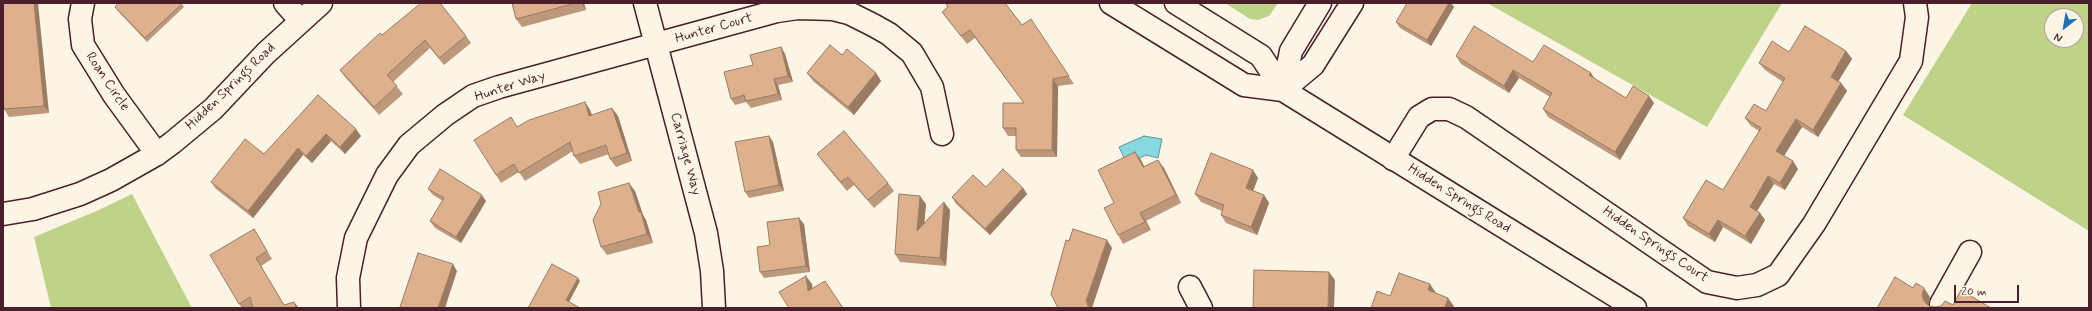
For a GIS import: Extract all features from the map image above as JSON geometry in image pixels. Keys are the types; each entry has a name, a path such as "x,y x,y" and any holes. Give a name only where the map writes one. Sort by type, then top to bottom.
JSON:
{"street":[{"name":"Roan Circle","path":"83,3 80,19 83,45 114,95 157,154"},
{"path":"285,3 300,20"},
{"name":"Hidden Springs Road","path":"3,214 33,209 80,194 111,180 157,154 213,109 300,20 321,3"},
{"name":"Carriage Way","path":"644,3 706,233 713,278 714,308"},
{"name":"Hidden Springs Road","path":"1111,3 1244,85 1283,90 1635,308"},
{"name":"Hidden Springs Road","path":"1176,3 1261,56 1283,90"},
{"path":"1283,90 1291,51 1320,3"},
{"path":"1283,90 1313,65 1352,3"},
{"name":"Hidden Springs Court","path":"1393,159 1419,117 1432,109 1449,109 1466,117 1707,282 1737,288 1757,285 1778,275 1814,224 1911,61 1917,17 1915,3"},
{"name":"Hunter Court","path":"656,46 775,12 798,8 833,9 849,13 889,34 912,53 932,87 942,134"},
{"name":"Hunter Way","path":"349,308 348,278 356,238 387,175 409,145 445,114 473,96 499,87 656,46"},
{"path":"1941,304 1970,252"},
{"path":"1190,287 1201,308"}],"green space":[{"path":"1225,3 1278,3 1269,16 1258,20 1250,19"},
{"path":"1487,3 1782,3 1707,127"},
{"path":"1972,3 2089,3 2089,231 1903,115"},
{"path":"132,194 192,308 51,308 34,237 99,210"}],"water":[{"path":"1144,136 1162,139 1158,158 1146,155 1127,164 1119,147"}],"building":[{"path":"3,3 34,3 44,106 4,109"},
{"path":"118,3 182,4 145,38 115,7"},
{"path":"421,3 440,3 466,36 439,58 425,40 387,75 397,86 374,107 340,70 380,33 382,35"},
{"path":"512,3 576,3 516,19"},
{"path":"946,3 1005,3 1022,25 1031,19 1069,76 1053,79 1052,150 1016,150 1016,128 1003,128 1003,103 1024,103 970,30 961,36 942,12 948,7"},
{"path":"1407,3 1449,3 1427,40 1396,22"},
{"path":"1474,26 1533,62 1544,45 1591,73 1589,75 1626,98 1633,86 1649,96 1615,152 1543,109 1552,93 1513,70 1504,86 1456,56"},
{"path":"1805,26 1846,51 1831,77 1841,83 1813,130 1796,119 1776,151 1793,161 1780,183 1768,176 1750,207 1760,213 1745,236 1718,220 1709,234 1683,218 1706,180 1723,190 1761,128 1745,118 1754,104 1766,111 1785,78 1759,63 1772,41 1789,52"},
{"path":"830,45 842,55 847,49 876,73 848,107 807,73"},
{"path":"781,47 788,76 774,79 778,94 746,101 744,95 731,99 724,72 753,65 750,55"},
{"path":"318,95 356,129 340,147 326,134 306,156 298,148 248,211 211,182 245,139 264,154"},
{"path":"585,102 589,116 612,108 627,153 610,159 606,145 574,156 570,142 519,173 514,164 496,175 474,140 511,117 517,127 529,120"},
{"path":"844,131 888,183 868,200 848,177 841,182 817,154"},
{"path":"769,136 779,185 745,192 735,142"},
{"path":"1135,152 1143,167 1158,160 1176,195 1140,213 1145,222 1118,235 1104,208 1114,203 1098,170"},
{"path":"1211,153 1253,170 1246,188 1264,195 1251,227 1221,215 1224,205 1195,194"},
{"path":"440,169 482,195 456,237 430,221 444,198 428,189"},
{"path":"1003,169 1023,188 985,229 952,197 973,175 986,187"},
{"path":"629,183 639,212 641,212 647,234 601,247 593,220 601,204 598,192"},
{"path":"899,194 920,196 917,231 944,202 940,258 895,254"},
{"path":"799,218 806,266 760,272 757,247 770,245 767,222"},
{"path":"254,229 267,251 256,258 284,305 294,302 296,308 253,308 250,297 239,304 210,255"},
{"path":"1073,229 1107,240 1086,301 1089,308 1058,308 1051,294 1066,240 1069,241"},
{"path":"418,253 453,264 438,308 400,307"},
{"path":"552,264 578,278 566,300 580,308 528,308"},
{"path":"1254,270 1329,272 1328,308 1253,308"},
{"path":"1399,273 1430,284 1428,290 1448,298 1445,307 1447,308 1371,308 1377,291 1390,296"},
{"path":"806,276 808,291 825,281 843,308 789,308 779,292"},
{"path":"1895,277 1913,288 1916,283 1924,288 1922,295 1924,301 1929,306 1941,306 1945,301 1953,305 1961,290 1991,308 1877,308"}]}
